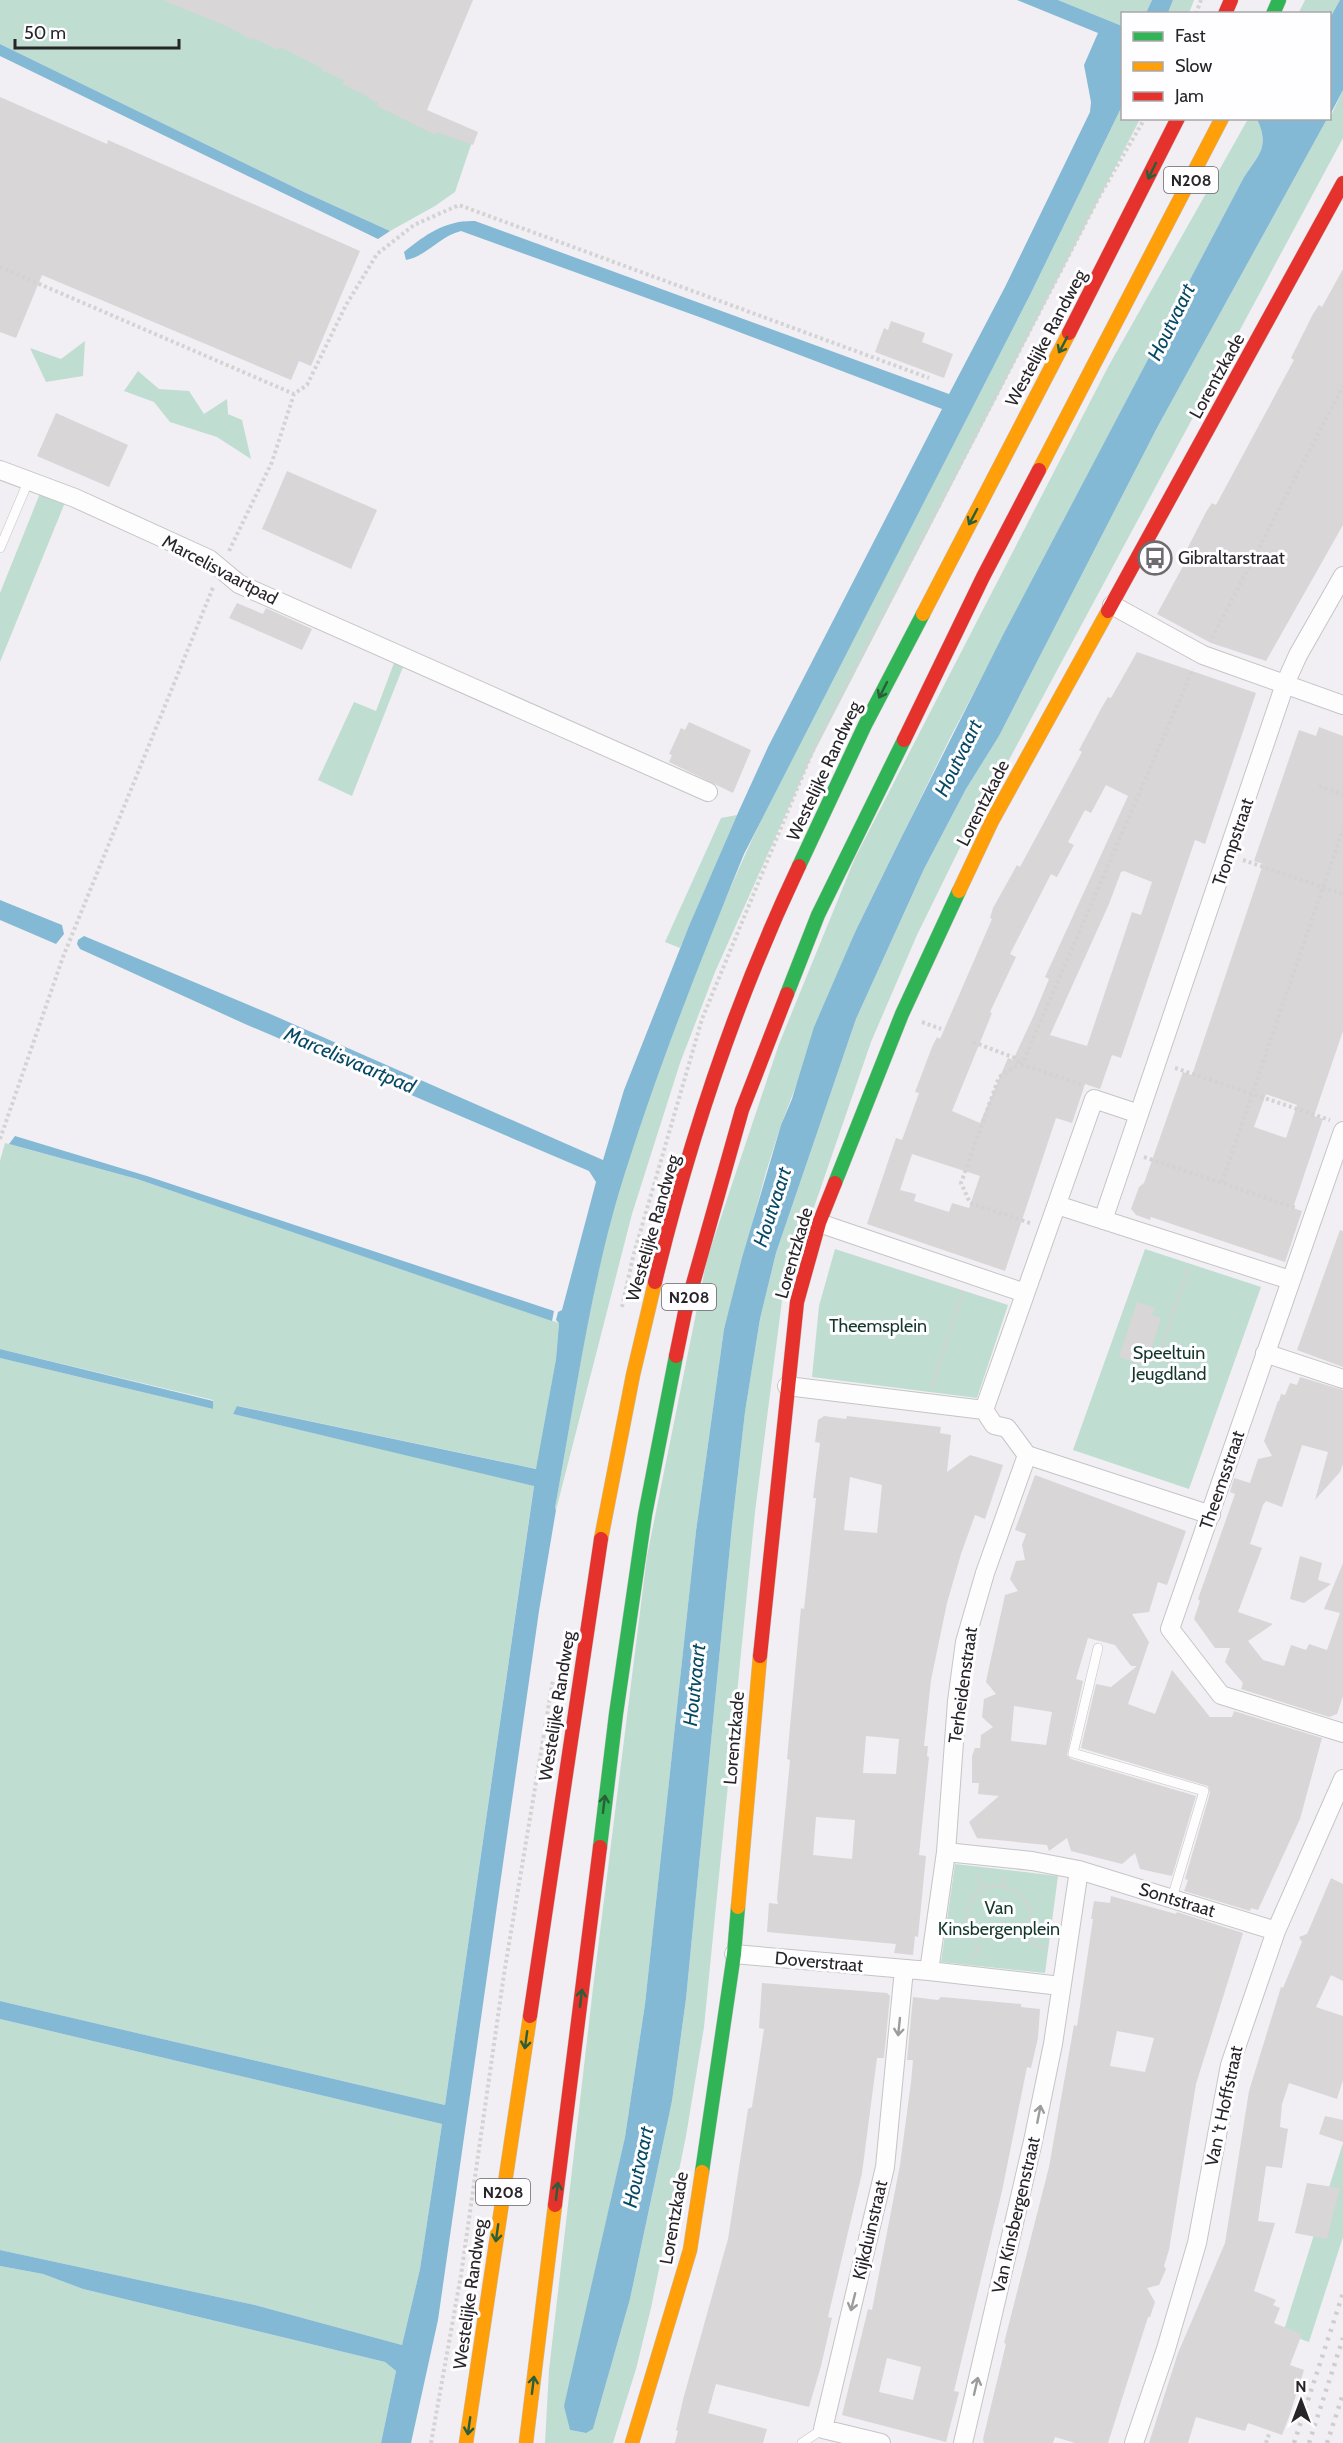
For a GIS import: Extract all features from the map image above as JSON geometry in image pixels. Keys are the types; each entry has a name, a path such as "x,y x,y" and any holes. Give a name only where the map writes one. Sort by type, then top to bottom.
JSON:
{"main road":[{"name":"Westelijke Randweg","path":"466,2443 603,1525 633,1375 665,1242 712,1089 779,908 865,725 1120,235 1177,120"},
{"name":"N208","path":"526,2443 616,1714 645,1515 685,1312 742,1110 818,915 983,577 1160,242 1220,120"},
{"name":"Lorentzkade","path":"633,2443 690,2250 734,1954 768,1563 797,1302 819,1223 903,1014 992,821 1343,183"}],"street":[{"name":"Marcelisvaartpad","path":"0,470 96,508 209,559 239,584 708,792"},
{"name":"Trompstraat","path":"1103,1220 1285,684 1298,655 1343,576"},
{"path":"1112,605 1201,653 1343,705"},
{"path":"984,1410 1094,1099 1139,1114"},
{"name":"Theemsstraat","path":"1337,1126 1314,1214 1170,1629 1221,1695 1343,1732"},
{"path":"1057,1205 1290,1281"},
{"path":"819,1223 1025,1293"},
{"path":"1265,1353 1343,1379"},
{"path":"787,1386 984,1410"},
{"path":"984,1410 994,1425 1007,1428 1027,1455 1211,1515"},
{"name":"Terheidenstraat","path":"946,1852 957,1701 965,1642 985,1573 1027,1455"},
{"name":"Van 't Hoffstraat","path":"1134,2443 1166,2349 1197,2243 1230,2065 1276,1931 1343,1779"},
{"path":"904,1969 1061,1986 1079,1870 1006,1858 946,1852 929,1971"},
{"name":"Sontstraat","path":"1079,1870 1276,1931"},
{"name":"Doverstraat","path":"734,1954 904,1969"},
{"name":"Kijkduinstraat","path":"823,2429 885,2168 904,1969"},
{"name":"Van Kinsbergenstraat","path":"963,2443 1034,2141 1053,2044 1061,1986"},
{"path":"823,2429 881,2443"}],"lane":[{"path":"0,548 28,482"},
{"path":"1098,1648 1073,1753 1204,1791 1172,1898"},
{"path":"802,2443 823,2429"}],"path":[{"path":"0,1140 63,957 220,569 272,462 294,394 307,385 346,305 377,254 414,225 459,205 929,378"},
{"path":"0,267 294,394"},
{"path":"1048,1229 969,1203 961,1183 999,1077 1023,1062 1201,653 1343,386"},
{"path":"1319,786 1343,795"},
{"path":"1222,1182 1343,830"},
{"path":"1228,855 1343,894"},
{"path":"973,1042 1015,1058 1020,1064 1088,1087 1094,1099"},
{"path":"1157,1062 1253,1094 1337,1126"},
{"path":"1126,1151 1314,1214"},
{"path":"1160,1352 1194,1249"},
{"path":"926,1404 968,1273"},
{"path":"1003,1886 1006,1858"},
{"path":"957,1975 980,1948 973,1940 967,1924 968,1906 984,1889 1003,1886 1018,1893 1030,1910 1030,1926 1025,1939 1066,1955"},
{"path":"1266,2443 1269,2434"}],"green space":[{"path":"0,0 190,0 475,133 455,192 390,231 304,192 0,44"},
{"path":"1058,0 1152,0 1146,12 1121,12 1121,26"},
{"path":"1173,0 1194,0 1189,12 1169,12"},
{"path":"1305,0 1340,0 1331,16 1331,12 1299,12"},
{"path":"1343,90 1343,138 1010,758 971,825 917,935 871,1042 782,1300 755,1512 704,2027 686,2136 651,2308 636,2369 613,2443 545,2443 549,2370 593,1988 647,1556 707,1259 779,1044 855,858 1108,367 1247,120 1257,120 1263,137 1261,150 1244,177 950,738 856,930 781,1125 766,1172 724,1329 696,1531 645,2004 625,2137 588,2303 570,2430 585,2433 593,2429 630,2299 672,2101 686,1999 745,1412 760,1319 776,1253 856,1019 924,869 966,789 999,736 1158,426 1326,120 1331,120"},
{"path":"1121,108 1121,120 1139,120 810,760 715,972 680,1063 632,1214 556,1510 582,1351 607,1234 651,1094 688,992 729,891 774,793 1030,295"},
{"path":"85,341 83,376 46,382 30,348 61,359"},
{"path":"138,371 159,389 189,391 204,414 227,399 228,414 242,420 251,459 217,437 170,422 154,402 124,391"},
{"path":"41,491 66,500 0,662 0,593"},
{"path":"394,663 403,667 352,796 318,780 354,702 376,711"},
{"path":"737,815 680,948 665,942 721,818"},
{"path":"5,1143 137,1179 559,1323 556,1359 537,1469 238,1406 233,1414 534,1485 445,2105 0,2001 0,1358 213,1409 213,1400 0,1349 0,1161"},
{"name":"Theemsplein","path":"835,1249 1008,1305 977,1398 812,1377 819,1306"},
{"name":"Speeltuin Jeugdland","path":"1145,1249 1261,1287 1189,1489 1073,1450"},
{"name":"Van Kinsbergenplein","path":"955,1864 1058,1876 1045,1973 941,1962"},
{"path":"0,2019 442,2124 420,2269 402,2345 255,2305 0,2250"},
{"path":"1343,2143 1343,2237 1309,2342 1283,2333"},
{"path":"0,2266 43,2274 83,2289 385,2362 396,2371 381,2443 0,2443"}],"water":[{"path":"1017,0 1058,0 1121,26 1121,108 1030,295 744,854 677,1024 618,1196 583,1351 555,1508 438,2320 411,2443 381,2443 396,2371 385,2362 83,2289 43,2274 0,2266 0,2250 255,2305 402,2345 420,2269 442,2124 0,2019 0,2001 445,2105 534,1486 233,1414 237,1406 536,1469 556,1359 559,1323 556,1320 558,1312 562,1310 596,1182 589,1171 245,1024 80,949 77,944 78,940 84,936 268,1013 603,1160 624,1090 689,926 737,815 768,747 942,409 702,318 461,231 446,237 414,258 406,260 404,252 437,229 455,223 475,221 949,394 1005,287 1090,112 1091,102 1084,65 1098,33"},
{"path":"1152,0 1173,0 1168,12 1146,12"},
{"path":"1340,0 1343,0 1343,90 1331,113 1331,16"},
{"path":"0,44 304,192 390,231 378,239 0,56"},
{"name":"Houtvaart","path":"1257,120 1326,120 1158,426 999,736 966,789 924,869 856,1019 776,1253 760,1319 745,1412 686,1999 672,2101 630,2299 593,2429 586,2433 570,2430 564,2406 625,2137 645,2004 696,1531 724,1329 781,1125 792,1099 814,1027 856,930 1003,635 1244,177 1258,156 1263,144"},
{"path":"0,900 62,925 64,934 56,944 0,920"},
{"path":"15,1136 147,1176 554,1311 552,1321 137,1179 9,1144"},
{"path":"0,1349 213,1401 213,1409 0,1358"}],"building":[{"path":"163,0 473,0 427,110 478,132 473,145 436,132 435,135 377,106 378,103 369,97 342,84 344,80 322,71 323,69 280,47 278,50 253,38 252,40 228,27"},
{"path":"0,97 107,144 108,140 360,251 311,366 299,361 291,380 42,275 16,338 0,332"},
{"path":"1343,269 1343,525 1266,661 1211,643 1157,614 1188,557 1184,555 1206,512 1212,503 1216,505 1294,360 1291,358 1313,314 1319,305 1322,307"},
{"path":"891,321 925,333 922,342 953,354 944,378 875,352 884,328 888,330"},
{"path":"56,413 128,445 109,487 37,456"},
{"path":"287,471 377,510 351,569 262,529"},
{"path":"237,603 263,614 266,608 312,629 302,650 229,618"},
{"path":"1137,652 1256,693 1205,844 1195,840 1121,1058 1112,1055 1100,1089 1085,1084 1072,1123 1056,1118 1005,1271 867,1224 896,1138 902,1140 919,1093 915,1092 932,1047 937,1037 940,1039 992,919 990,918 993,908 1017,865 1020,867 1082,752 1079,750 1102,707 1108,697 1111,698","holes":["1106,785 1128,796 1045,977 1049,979 1034,1015 1013,1060 1008,1058 980,1123 952,1111 992,1013 990,1012 1016,957 1010,954 1051,874 1057,877 1074,845 1068,842 1085,810 1091,813","1124,871 1152,882 1141,915 1132,912 1087,1046 1050,1035 1121,872","912,1154 980,1176 969,1208 952,1203 949,1212 914,1201 916,1194 900,1190"]},
{"path":"689,722 751,750 733,793 669,762 672,755 669,754 681,728 685,730"},
{"path":"1319,727 1343,736 1343,1031 1314,1116 1323,1119 1293,1208 1302,1211 1285,1262 1151,1217 1150,1220 1136,1215 1131,1209 1139,1187 1144,1183 1183,1072 1192,1075 1263,864 1254,861 1299,730 1316,736","holes":["1266,1094 1297,1105 1286,1138 1254,1127"]},
{"path":"1340,1230 1343,1231 1343,1367 1297,1350"},
{"path":"1137,1302 1155,1308 1152,1315 1161,1318 1146,1366 1119,1357"},
{"path":"1300,1377 1343,1390 1343,1464 1340,1472 1315,1500 1328,1452 1302,1445 1282,1507 1266,1501 1263,1505 1250,1544 1262,1548 1238,1612 1273,1624 1248,1641 1263,1660 1284,1666 1291,1645 1306,1650 1309,1644 1327,1650 1340,1613 1324,1609 1343,1563 1343,1696 1337,1714 1329,1717 1241,1689 1243,1683 1225,1662 1230,1648 1215,1648 1194,1619 1200,1601 1198,1599 1235,1494 1230,1492 1234,1478 1250,1483 1258,1459 1272,1456 1264,1441 1278,1401 1281,1394 1285,1395 1290,1383 1297,1385"},
{"path":"824,1416 846,1419 847,1416 941,1427 940,1433 951,1435 947,1472 970,1455 1003,1465 985,1519 975,1515 961,1554 947,1603 931,1680 924,1746 928,1746 927,1756 929,1757 919,1855 926,1856 918,1937 915,1936 913,1955 894,1953 896,1944 767,1932 769,1903 778,1904 790,1760 787,1759 801,1608 804,1609 816,1498 813,1498 820,1443 815,1442 818,1420","holes":["850,1477 882,1485 877,1533 844,1530","866,1736 899,1739 896,1774 863,1773","816,1817 855,1820 852,1859 813,1855"]},
{"path":"1035,1475 1186,1531 1167,1585 1158,1582 1149,1612 1132,1614 1149,1642 1128,1704 1155,1714 1172,1670 1210,1717 1232,1717 1234,1711 1322,1738 1300,1819 1258,1910 1251,1908 1250,1911 1184,1891 1188,1880 1185,1879 1210,1793 1208,1786 1081,1748 1096,1684 1111,1687 1137,1666 1131,1666 1115,1645 1088,1638 1076,1679 1083,1681 1067,1755 1071,1759 1196,1796 1172,1876 1140,1869 1135,1853 1122,1864 1071,1851 1067,1838 1049,1851 1047,1845 977,1838 969,1822 999,1796 978,1794 979,1783 972,1783 972,1756 975,1748 980,1748 981,1735 993,1727 982,1717 984,1699 996,1694 986,1682 1005,1595 1018,1591 1010,1579 1016,1561 1025,1560 1022,1545 1026,1534 1015,1530","holes":["1014,1706 1052,1712 1046,1745 1011,1741"]},
{"path":"1300,1556 1322,1563 1318,1580 1331,1584 1304,1603 1290,1599"},
{"path":"1331,1878 1343,1884 1343,1981 1331,1975 1316,2007 1343,2016 1343,2080 1337,2099 1289,2083 1282,2104 1280,2127 1288,2129 1282,2168 1266,2166 1258,2221 1275,2223 1254,2291 1276,2300 1273,2305 1280,2308 1274,2323 1302,2334 1290,2365 1304,2370 1289,2417 1282,2435 1248,2423 1245,2431 1196,2417 1188,2443 1149,2443 1178,2353 1225,2243 1249,2091 1281,1987 1283,1988 1302,1942 1299,1937 1307,1934"},
{"path":"1111,1896 1176,1914 1177,1912 1243,1933 1196,2084 1169,2250 1164,2266 1166,2269 1159,2285 1147,2288 1155,2302 1150,2317 1148,2317 1108,2443 1075,2443 1055,2437 1053,2443 984,2443 983,2439 1006,2344 1004,2343 1049,2167 1074,2025 1077,2026 1094,1901 1110,1903","holes":["1117,2031 1154,2038 1145,2072 1110,2066"]},
{"path":"762,1983 887,1993 890,1996 884,2058 877,2058 862,2173 828,2317 832,2318 809,2407 716,2384 708,2413 767,2429 763,2443 675,2443 684,2396 728,2239 748,2109 752,2107 764,2029 759,2028"},
{"path":"913,1997 938,2000 941,1997 1021,2004 1021,2007 1040,2009 1038,2038 1031,2068 1027,2067 1002,2191 954,2391 959,2392 946,2442 842,2415 868,2309 872,2310 900,2165 913,2060 907,2060","holes":["887,2358 921,2367 913,2400 879,2392"]},
{"path":"1325,2116 1343,2120 1343,2142 1319,2134"},
{"path":"1307,2183 1340,2188 1327,2239 1295,2233"}],"railway":[{"path":"1294,2443 1343,2293"},
{"path":"1309,2443 1343,2338"},
{"path":"1327,2443 1343,2394"}],"traffic: fast":[{"path":"1274,12 1279,0"},
{"path":"799,866 865,725 923,614"},
{"path":"787,994 818,915 904,740"},
{"path":"835,1183 902,1014 959,891"},
{"path":"600,1847 616,1714 645,1515 676,1356"},
{"path":"702,2172 734,1954 738,1907"}],"traffic: slow":[{"path":"1039,470 1221,120"},
{"path":"923,614 1069,333"},
{"path":"959,891 992,821 1108,611"},
{"path":"601,1539 633,1375 655,1282"},
{"path":"738,1907 760,1656"},
{"path":"466,2443 530,2016"},
{"path":"632,2443 690,2250 702,2172"},
{"path":"526,2443 555,2205"}],"traffic: jam":[{"path":"1226,12 1231,0"},
{"path":"1069,333 1177,120"},
{"path":"1108,611 1343,183"},
{"path":"904,740 983,577 1039,470"},
{"path":"655,1282 683,1176 716,1070 755,966 799,866"},
{"path":"676,1356 685,1312 742,1110 787,994"},
{"path":"760,1656 797,1302 819,1223 835,1183"},
{"path":"530,2016 601,1539"},
{"path":"555,2205 600,1847"}],"place":[{"name":"Gibraltarstraat","path":"1155,558"}]}
